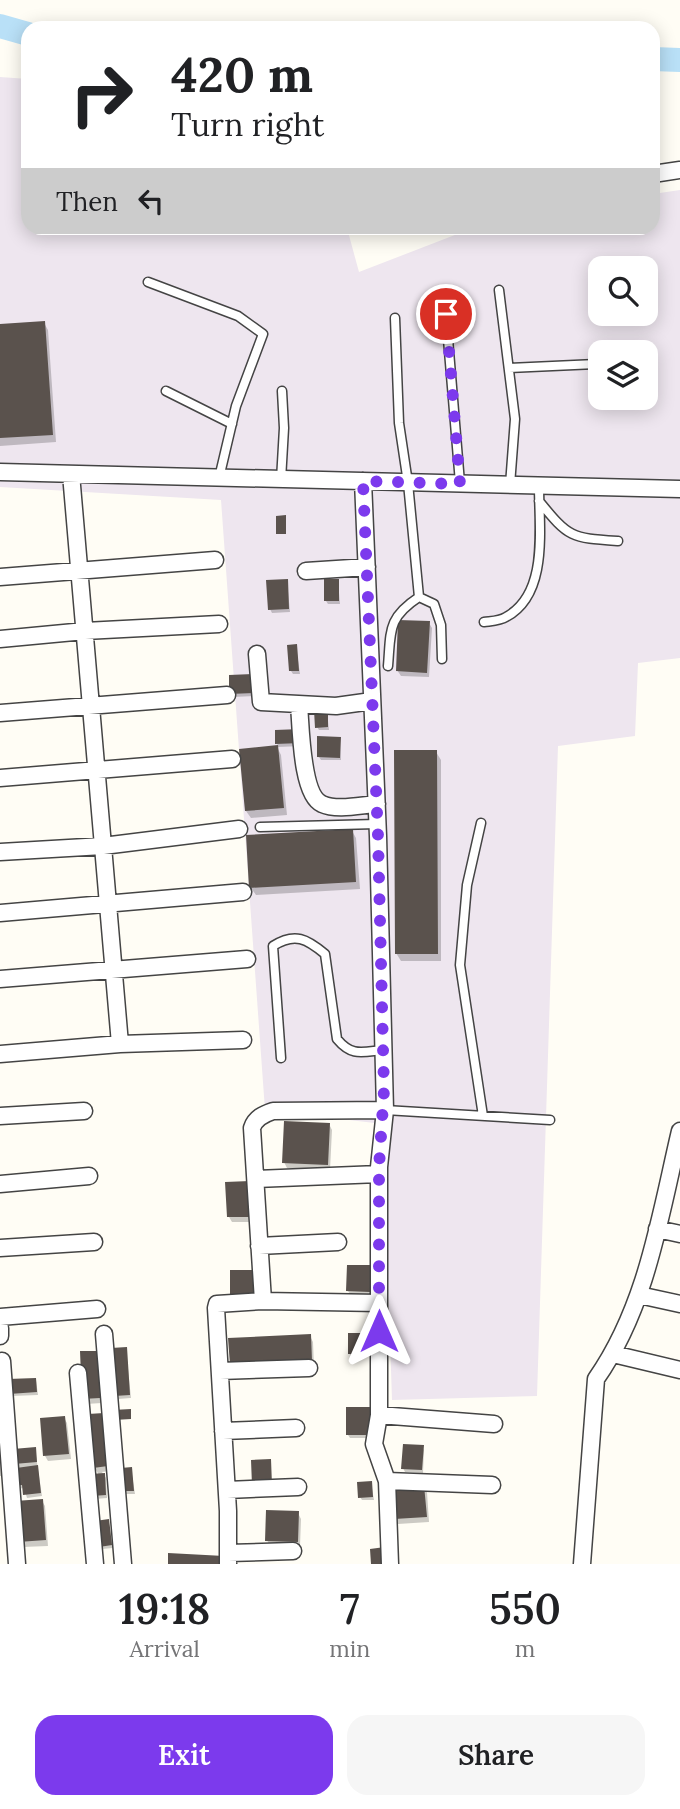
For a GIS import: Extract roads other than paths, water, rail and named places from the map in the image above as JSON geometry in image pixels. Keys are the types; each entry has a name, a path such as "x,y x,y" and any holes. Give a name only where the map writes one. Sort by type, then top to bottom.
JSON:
{"street":[{"path":"660,173 680,170"},
{"path":"0,472 510,485 539,493 680,489"},
{"path":"71,474 120,1044"},
{"path":"363,481 377,804 385,1110 379,1174 379,1415 374,1444 387,1480 390,1564"},
{"path":"0,577 215,560"},
{"path":"306,571 367,567"},
{"path":"0,639 85,631 219,624"},
{"path":"257,654 261,702 336,706 372,701"},
{"path":"0,713 227,695"},
{"path":"299,705 311,793 320,804 335,807 377,804"},
{"path":"0,778 232,759"},
{"path":"0,852 103,846 239,829"},
{"path":"0,913 243,892"},
{"path":"0,979 247,959"},
{"path":"0,1054 120,1044 243,1040"},
{"path":"262,1301 254,1122 267,1113 385,1110"},
{"path":"0,1116 84,1111"},
{"path":"582,1564 596,1379 613,1354 639,1295 676,1163 680,1131"},
{"path":"256,1179 379,1174"},
{"path":"0,1184 89,1176"},
{"path":"657,1229 680,1234"},
{"path":"0,1248 94,1242"},
{"path":"259,1246 338,1242"},
{"path":"639,1295 680,1304"},
{"path":"293,1551 228,1559 217,1304 262,1301 379,1303"},
{"path":"0,1317 97,1309"},
{"path":"0,1328 0,1336"},
{"path":"104,1334 123,1564"},
{"path":"613,1354 680,1370"},
{"path":"2,1361 17,1564"},
{"path":"220,1371 309,1368"},
{"path":"78,1373 95,1564"},
{"path":"379,1415 494,1424"},
{"path":"223,1431 296,1427"},
{"path":"387,1480 492,1485"},
{"path":"227,1490 298,1487"}],"lane":[{"path":"148,282 238,316 263,334 236,406 219,478"},
{"path":"499,290 515,419 510,485"},
{"path":"444,291 460,484"},
{"path":"395,318 399,423 419,597"},
{"path":"509,368 588,364"},
{"path":"166,391 232,424"},
{"path":"281,480 284,428 282,391"},
{"path":"539,493 560,528 581,538 618,541"},
{"path":"484,622 504,618 531,593 537,572 539,493"},
{"path":"419,597 434,604 441,625 442,659"},
{"path":"388,666 392,622 405,606 419,597"},
{"path":"481,823 467,885 460,965 483,1116"},
{"path":"260,827 377,824"},
{"path":"281,1058 273,946 285,938 307,940 325,954 337,1039 345,1049 355,1052 383,1050"},
{"path":"385,1110 551,1120"}],"waterway":[{"path":"0,26 21,32"},
{"path":"660,59 680,60"}]}
